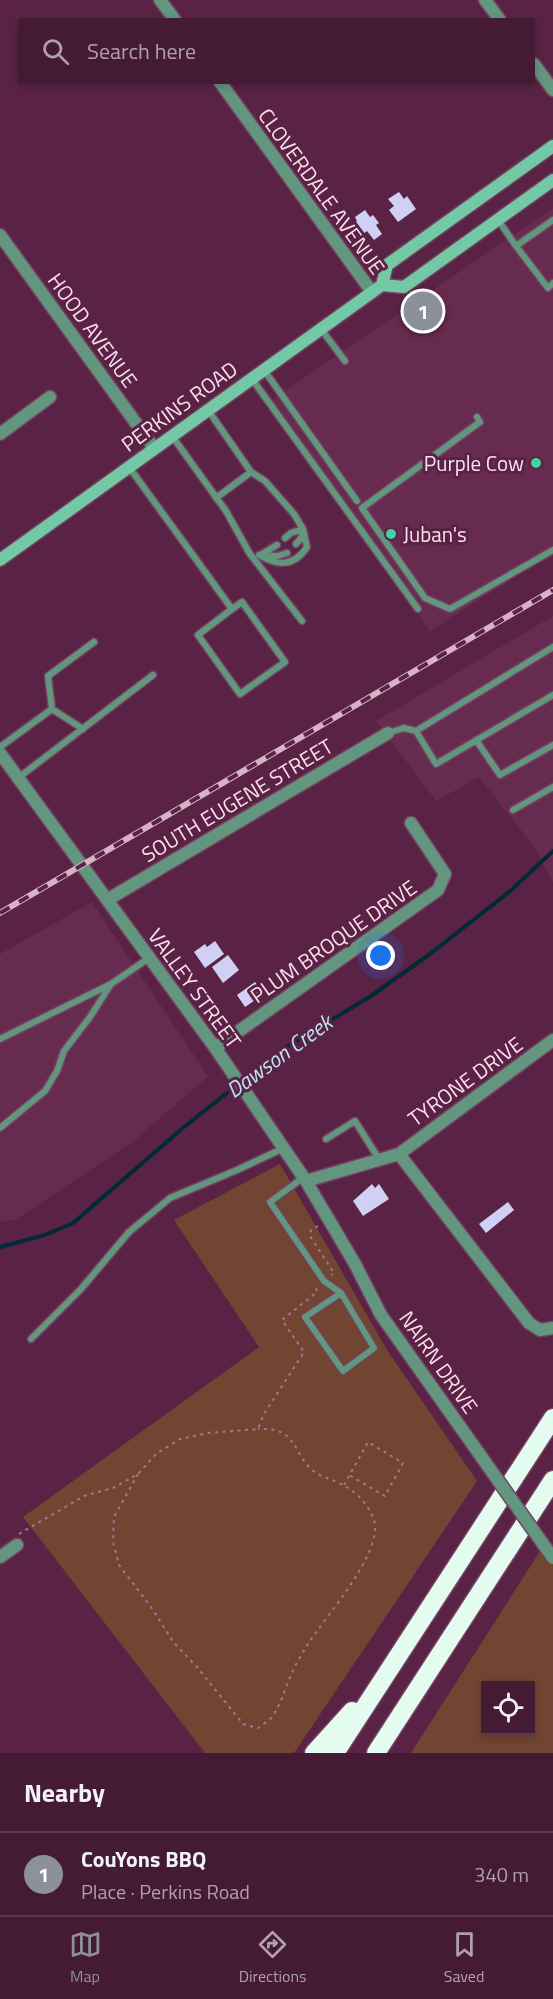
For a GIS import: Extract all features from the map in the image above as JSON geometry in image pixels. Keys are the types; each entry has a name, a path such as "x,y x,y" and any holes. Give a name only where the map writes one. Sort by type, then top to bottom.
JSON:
{"highway":[{"path":"335,1753 553,1418"},
{"path":"376,1753 553,1480"},
{"path":"314,1753 393,1665"}],"main road":[{"name":"PERKINS ROAD","path":"0,560 377,289 387,265 553,146"},
{"path":"377,289 404,287 553,180"}],"street":[{"path":"160,0 174,18"},
{"path":"485,0 498,18"},
{"path":"535,65 553,90"},
{"name":"CLOVERDALE AVENUE","path":"222,84 377,289"},
{"name":"HOOD AVENUE","path":"0,235 154,448"},
{"path":"0,434 50,397"},
{"name":"SOUTH EUGENE STREET","path":"107,900 388,733"},
{"name":"VALLEY STREET","path":"0,753 256,1105 305,1179"},
{"name":"PLUM BROQUE DRIVE","path":"215,1048 438,890 445,874 411,823"},
{"name":"TYRONE DRIVE","path":"399,1154 553,1040"},
{"path":"305,1179 399,1154 529,1323 540,1330 553,1328"},
{"name":"NAIRN DRIVE","path":"305,1179 355,1264 381,1315 553,1557"},
{"path":"0,1557 15,1542"}],"lane":[{"path":"498,220 516,246 550,285 553,295"},
{"path":"516,246 553,220"},
{"path":"321,329 345,361"},
{"path":"264,370 357,501"},
{"path":"252,378 418,609"},
{"path":"208,410 251,472 265,481 294,514 303,530 307,547 304,552 287,563 273,563 259,555"},
{"path":"477,417 480,422 362,508 425,598 450,609 553,550"},
{"path":"172,436 226,511 250,554 302,621"},
{"path":"129,466 232,609"},
{"path":"216,498 251,472"},
{"path":"285,538 291,532 303,530"},
{"path":"296,544 302,537 303,530"},
{"path":"259,555 277,545"},
{"path":"250,554 277,556 287,553"},
{"path":"242,602 285,662 240,694 198,635 232,609 242,602"},
{"path":"52,710 48,676 94,642"},
{"path":"416,731 553,646"},
{"path":"18,778 153,675"},
{"path":"388,733 404,728 416,731 436,764 553,695"},
{"path":"52,710 83,729"},
{"path":"0,747 52,710"},
{"path":"477,740 501,775 553,745"},
{"path":"513,810 553,787"},
{"path":"0,1040 111,984 149,958"},
{"path":"0,1128 45,1091 57,1071 64,1051 111,984"},
{"path":"326,1139 355,1121 379,1160"},
{"path":"31,1339 81,1289 129,1232 170,1198 284,1148"},
{"path":"305,1179 270,1202 324,1281 341,1293 374,1348 343,1371 305,1317 341,1293"}],"path":[{"path":"258,1429 264,1414 304,1352 282,1320 317,1293 316,1288 334,1273 310,1236 311,1230 318,1226"},
{"path":"268,1429 284,1434 294,1441 304,1463 316,1473 344,1485 362,1499 374,1521 374,1539 351,1584 308,1644 292,1672 272,1718 258,1728 243,1724 174,1643 151,1607 119,1565 113,1542 114,1517 138,1474 156,1454 180,1439 208,1433 268,1429"},
{"path":"344,1485 368,1442 403,1463 385,1496 350,1475"},
{"path":"15,1542 84,1496 113,1488 138,1474"}],"shaded area":[{"path":"553,208 553,553 430,631 269,402"},
{"path":"553,616 553,882 532,844 479,777 436,801 376,721"},
{"path":"92,902 208,1076 135,1140 15,1220 0,1222 0,954"},
{"path":"280,1164 387,1350 477,1481 294,1753 205,1753 23,1517 259,1347 174,1220"},
{"path":"544,1545 553,1557 553,1753 411,1753"}],"building":[{"path":"399,192 404,199 407,196 416,209 398,222 389,210 394,206 388,199"},
{"path":"365,210 379,223 376,225 382,234 374,240 367,231 358,238 349,227 357,221 355,217"},
{"path":"215,941 224,954 205,968 194,952 205,944 207,947"},
{"path":"228,955 239,970 223,983 212,967"},
{"path":"255,982 264,994 245,1007 237,995"},
{"path":"372,1184 375,1188 379,1184 389,1199 363,1216 353,1201"},
{"path":"508,1202 514,1210 486,1233 479,1224"}],"waterway":[{"name":"Dawson Creek","path":"0,1247 45,1235 73,1223 184,1127 280,1051 371,996 430,954 509,892 553,851"}],"railway":[{"path":"0,913 553,590"}],"place":[{"name":"CouYons BBQ","path":"423,311"},
{"name":"Purple Cow","path":"536,463"},
{"name":"Juban's","path":"391,534"}]}
